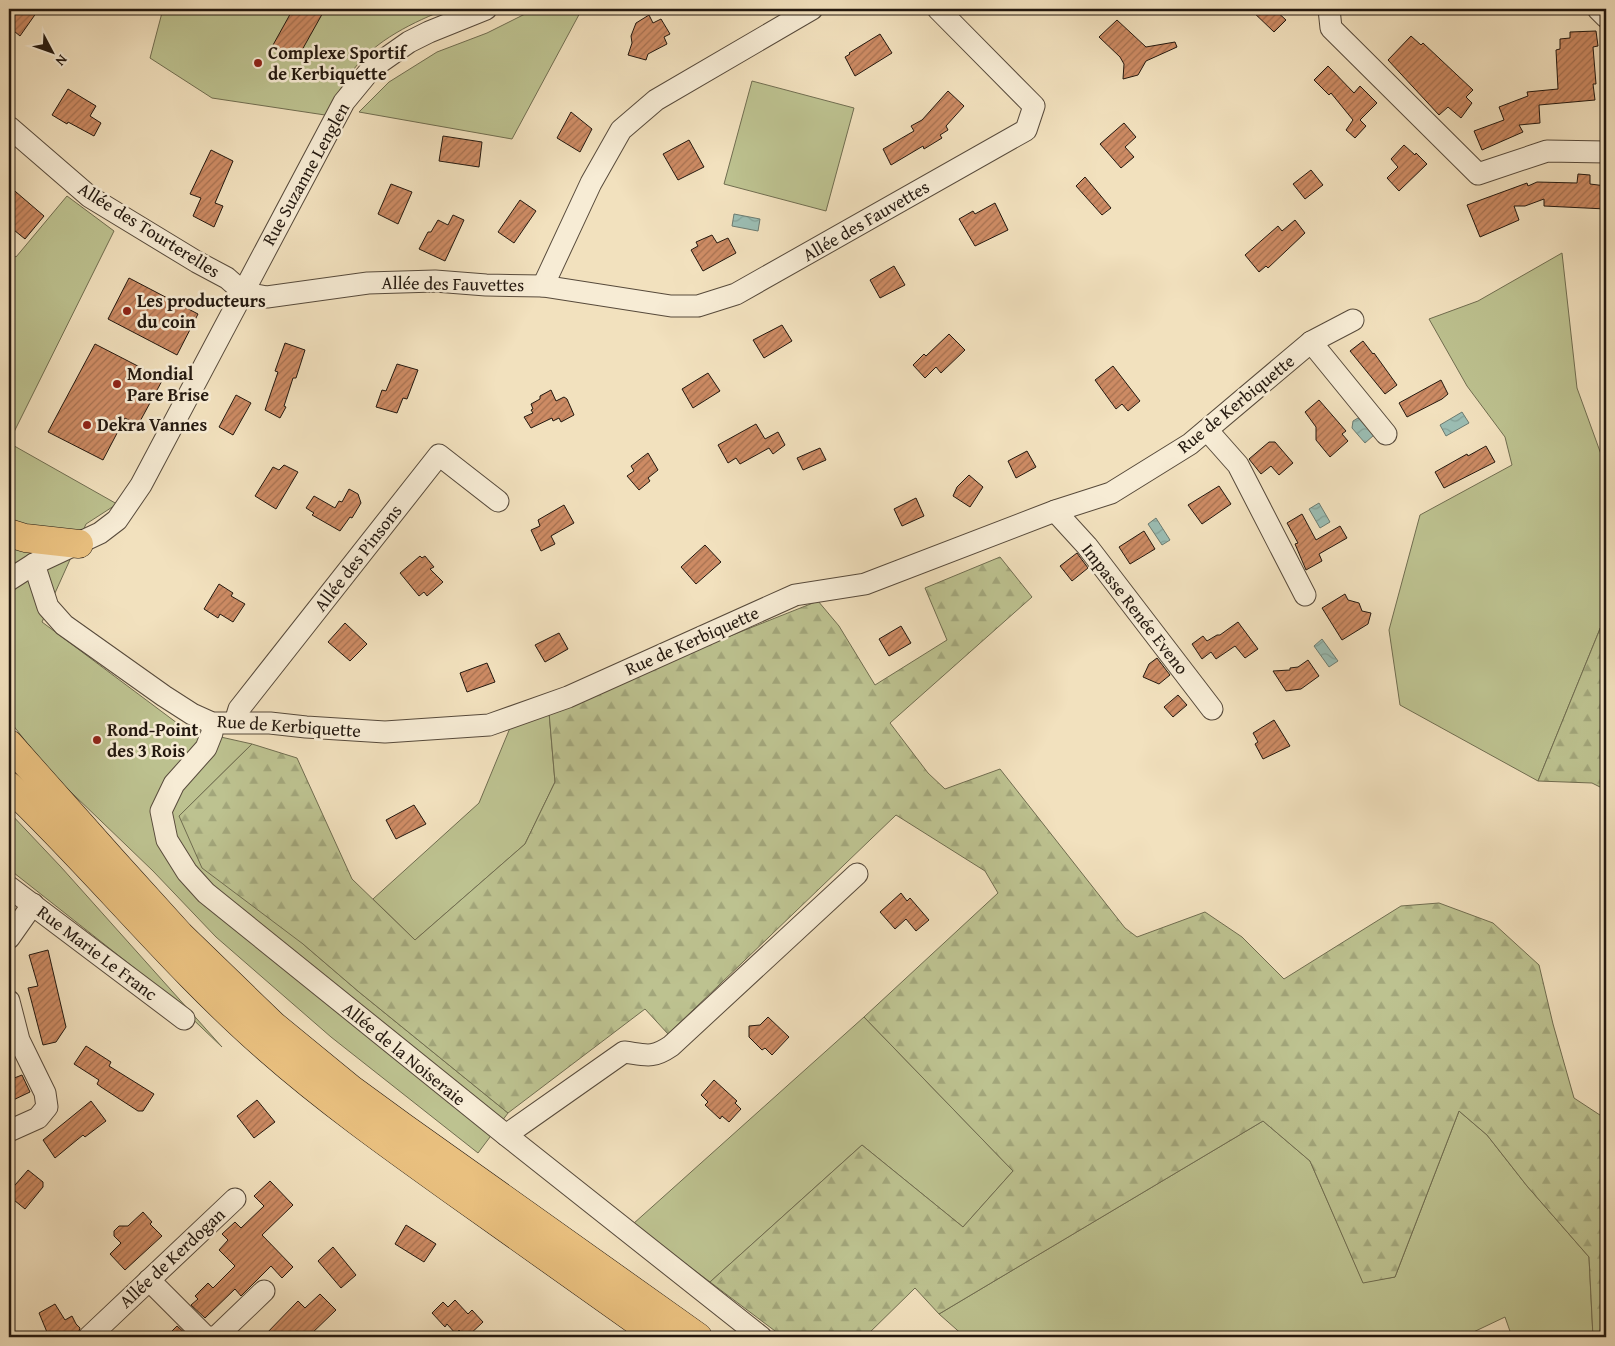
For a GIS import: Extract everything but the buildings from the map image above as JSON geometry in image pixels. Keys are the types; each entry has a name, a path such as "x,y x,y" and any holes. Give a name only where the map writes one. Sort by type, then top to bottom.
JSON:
{"main road":[{"path":"9,533 25,538 79,544"},
{"path":"9,744 180,935 273,1025 344,1083 403,1127 698,1337"},
{"path":"9,786 173,960 220,1007 268,1050 370,1131 659,1337"}],"street":[{"name":"Rue Suzanne Lenglen","path":"34,564 100,533 116,520 132,500 244,293 338,111 372,68 409,42 486,9"},
{"name":"Allée des Fauvettes","path":"543,286 591,183 621,130 656,100 812,9"},
{"name":"Allée des Fauvettes","path":"244,293 267,297 368,282 426,281 543,286 671,306 698,306 736,294 1026,130 1034,106 938,9"},
{"path":"1329,9 1331,28 1478,174 1547,151 1606,152"},
{"path":"1598,9 1606,17"},
{"name":"Allée des Tourterelles","path":"9,127 90,197 227,278 244,293"},
{"name":"Rue de Kerbiquette","path":"34,564 48,607 64,625 164,696 192,714 212,723 270,723 385,732 489,725 568,697 796,595 865,584 1055,511 1111,493 1190,444 1311,342 1353,320"},
{"path":"1311,342 1386,434"},
{"path":"1207,430 1238,465 1305,595"},
{"name":"Allée des Pinsons","path":"235,722 239,709 439,455 498,501"},
{"name":"Impasse Renée Eveno","path":"1055,511 1087,546 1212,709"},
{"path":"9,567 34,564"},
{"path":"9,580 34,564"},
{"name":"Allée de la Noiseraie","path":"212,723 212,733 206,748 174,784 161,811 167,840 187,872 206,894 761,1337"},
{"path":"506,1135 624,1052 650,1056 659,1054 671,1046 857,874"},
{"name":"Rue Marie Le Franc","path":"9,888 33,904 184,1019"},
{"path":"9,938 33,904"},
{"path":"9,1001 19,1040 45,1093 47,1107 38,1118 9,1131"},
{"name":"Allée de Kerdogan","path":"88,1337 235,1199"},
{"path":"149,1280 206,1337 216,1337 264,1291"}],"green space":[{"name":"Complexe Sportif de Kerbiquette","path":"163,9 447,9 396,33 372,50 350,74 325,115 212,98 150,58"},
{"path":"535,9 582,9 512,139 359,112 389,82 437,52 487,33"},
{"path":"752,81 854,108 826,211 724,184"},
{"path":"67,196 114,231 9,442 9,252 16,257"},
{"path":"1562,253 1577,388 1606,468 1606,614 1538,781 1400,705 1389,630 1420,515 1512,465 1505,437 1467,386 1429,319 1478,301"},
{"path":"9,443 117,504 86,524 42,622 185,729 252,744 179,816 303,944 508,1113 478,1153 331,1037 216,937 153,871 48,770 9,720"},
{"path":"1000,557 1032,597 890,723 928,773 945,789 1000,769 1125,928 1137,937 1205,912 1242,937 1284,979 1401,906 1439,903 1493,923 1539,965 1574,1098 1606,1119 1606,1337 1593,1337 1589,1257 1527,1186 1487,1135 1459,1111 1395,1277 1363,1283 1310,1161 1263,1121 939,1314 915,1288 865,1337 783,1337 710,1282 862,1145 963,1227 1013,1171 864,1017 998,893 985,871 896,815 668,1034 645,1009 508,1113 303,944 202,868 179,816 252,744 297,758 352,879 415,940 525,844 555,782 549,712 818,601 839,626 875,685 947,640 925,588"},
{"path":"1606,614 1606,790 1592,783 1538,781"},
{"path":"549,712 555,782 525,844 415,940 373,899 479,803 510,728"},
{"path":"9,812 61,867 222,1047 161,989 9,869"},
{"path":"864,1017 1013,1171 963,1227 862,1145 710,1282 633,1224"},
{"path":"1459,1111 1487,1135 1527,1186 1589,1257 1593,1337 1512,1337 1505,1317 1463,1337 965,1337 939,1314 1263,1121 1310,1161 1363,1282 1395,1277"}],"water":[{"path":"734,214 760,219 758,231 732,226"},
{"path":"1462,412 1469,423 1446,436 1440,425"},
{"path":"1358,418 1374,435 1365,443 1352,428 1353,421"},
{"path":"1319,503 1330,522 1320,528 1309,509"},
{"path":"1156,518 1170,540 1162,545 1148,524"},
{"path":"1322,639 1338,661 1329,667 1314,646"}],"place":[{"name":"Complexe Sportif de Kerbiquette","path":"258,63"},
{"name":"Les producteurs du coin","path":"127,311"},
{"name":"Mondial Pare Brise","path":"117,384"},
{"name":"Dekra Vannes","path":"87,425"},
{"name":"Rond-Point des 3 Rois","path":"97,740"}]}
